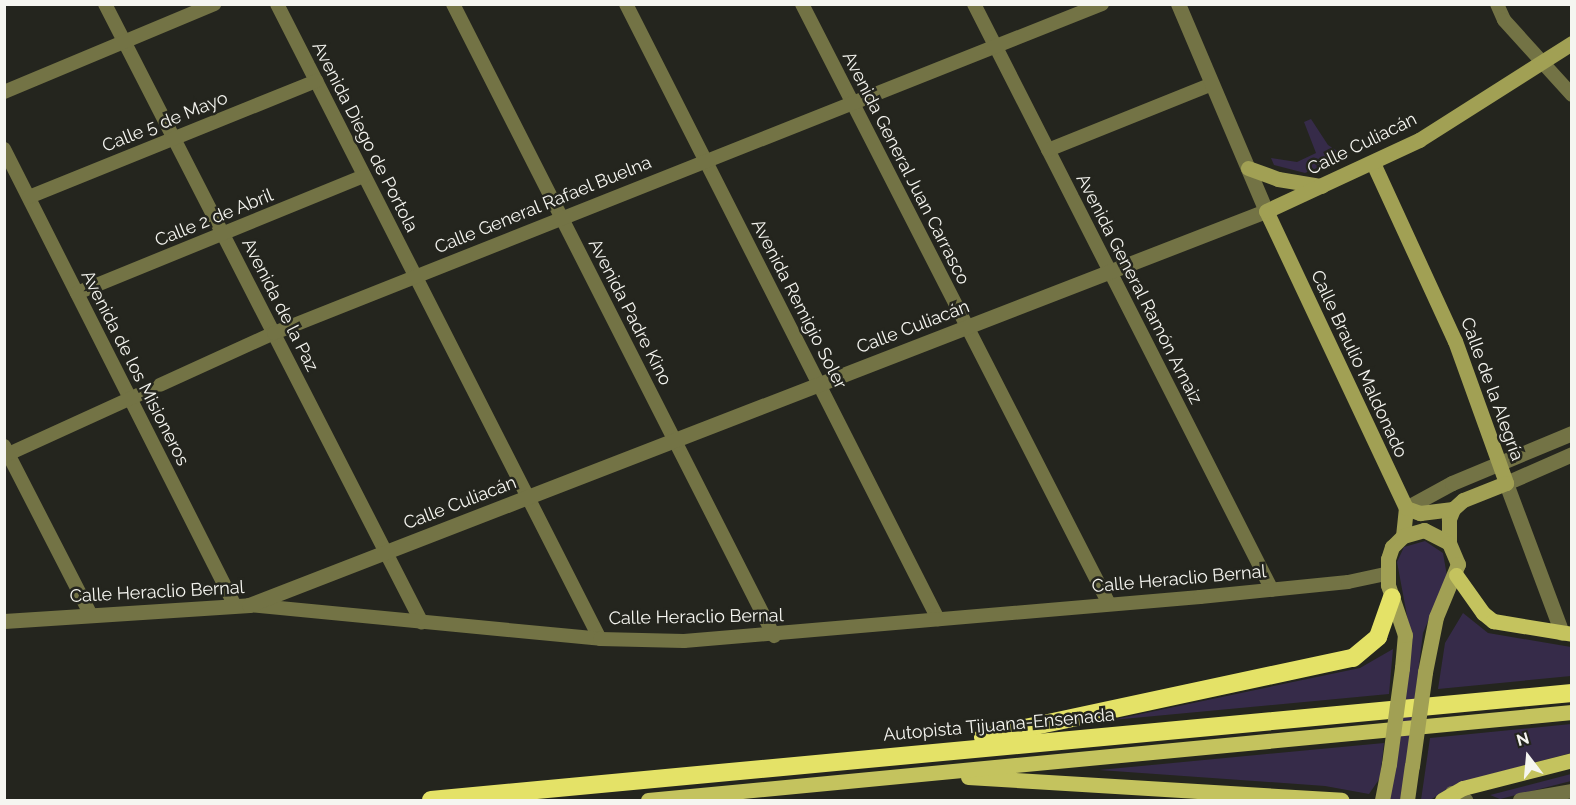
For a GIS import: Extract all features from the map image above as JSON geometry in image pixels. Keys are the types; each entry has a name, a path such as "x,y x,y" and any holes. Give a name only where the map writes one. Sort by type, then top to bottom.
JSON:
{"highway":[{"path":"879,757 1197,694 1353,658 1378,637 1392,597"},
{"name":"Autopista Tijuana-Ensenada","path":"431,801 1572,693"}],"main road":[{"name":"Calle Culiacán","path":"1266,211 1419,140 1572,43"},
{"name":"Calle de la Alegría","path":"1373,163 1455,341 1506,483"},
{"path":"1248,168 1278,179 1321,186"},
{"name":"Calle Braulio Maldonado","path":"1266,211 1406,508"},
{"path":"1407,801 1425,672 1436,617 1456,575 1458,564 1449,543 1449,519 1454,509 1463,500 1506,483"},
{"path":"1403,536 1406,508 1420,513 1454,509"},
{"path":"1382,801 1389,764 1405,635 1387,574 1392,547 1403,536 1424,530 1449,543"},
{"path":"1456,575 1482,613 1493,621 1567,634"},
{"path":"648,801 908,774 1572,712"},
{"path":"1447,797 1572,760"},
{"path":"908,774 1138,785 1341,801"}],"street":[{"name":"Avenida de la Paz","path":"105,4 422,623"},
{"path":"4,92 214,4"},
{"name":"Avenida Diego de Portola","path":"277,4 600,639"},
{"name":"Avenida Padre Kino","path":"453,4 774,636"},
{"name":"Avenida Remigio Soler","path":"626,4 938,619"},
{"name":"Avenida General Juan Carrasco","path":"802,4 1109,604"},
{"name":"Avenida General Ramón Arnaiz","path":"974,4 1272,590"},
{"name":"Calle General Rafael Buelna","path":"6,452 274,333 414,275 1102,4"},
{"path":"1178,4 1266,211"},
{"path":"1497,4 1504,20 1572,95"},
{"name":"Calle 5 de Mayo","path":"29,197 316,81"},
{"path":"1048,150 1212,84"},
{"name":"Avenida de los Misioneros","path":"4,149 130,397 242,605"},
{"name":"Calle 2 de Abril","path":"77,292 364,176"},
{"name":"Calle Culiacán","path":"242,605 527,498 1266,211"},
{"path":"1406,508 1424,496 1572,433"},
{"path":"6,452 91,615"},
{"path":"1506,483 1572,454"},
{"name":"Calle de la Alegría","path":"1506,483 1567,634"},
{"name":"Calle Heraclio Bernal","path":"4,621 242,605 600,639 684,641 774,636 938,619 1272,590 1387,574"},
{"path":"1520,801 1572,790"},
{"path":"1447,797 1466,801"}],"shaded area":[{"path":"1311,119 1328,145 1345,156 1305,173 1274,165 1271,158 1297,162 1316,153 1304,122"},
{"path":"1425,541 1443,553 1447,576 1423,633 1402,800 1388,800 1410,632 1397,562 1404,547"},
{"path":"1463,613 1488,633 1571,647 1571,676 1438,689 1445,643"},
{"path":"1393,649 1389,694 1112,720 1360,668"},
{"path":"1571,724 1571,753 1458,783 1430,800 1421,800 1430,738"},
{"path":"1384,743 1380,778 1369,794 1325,786 1099,770"},
{"path":"1571,774 1571,781 1500,799 1490,795"}]}
